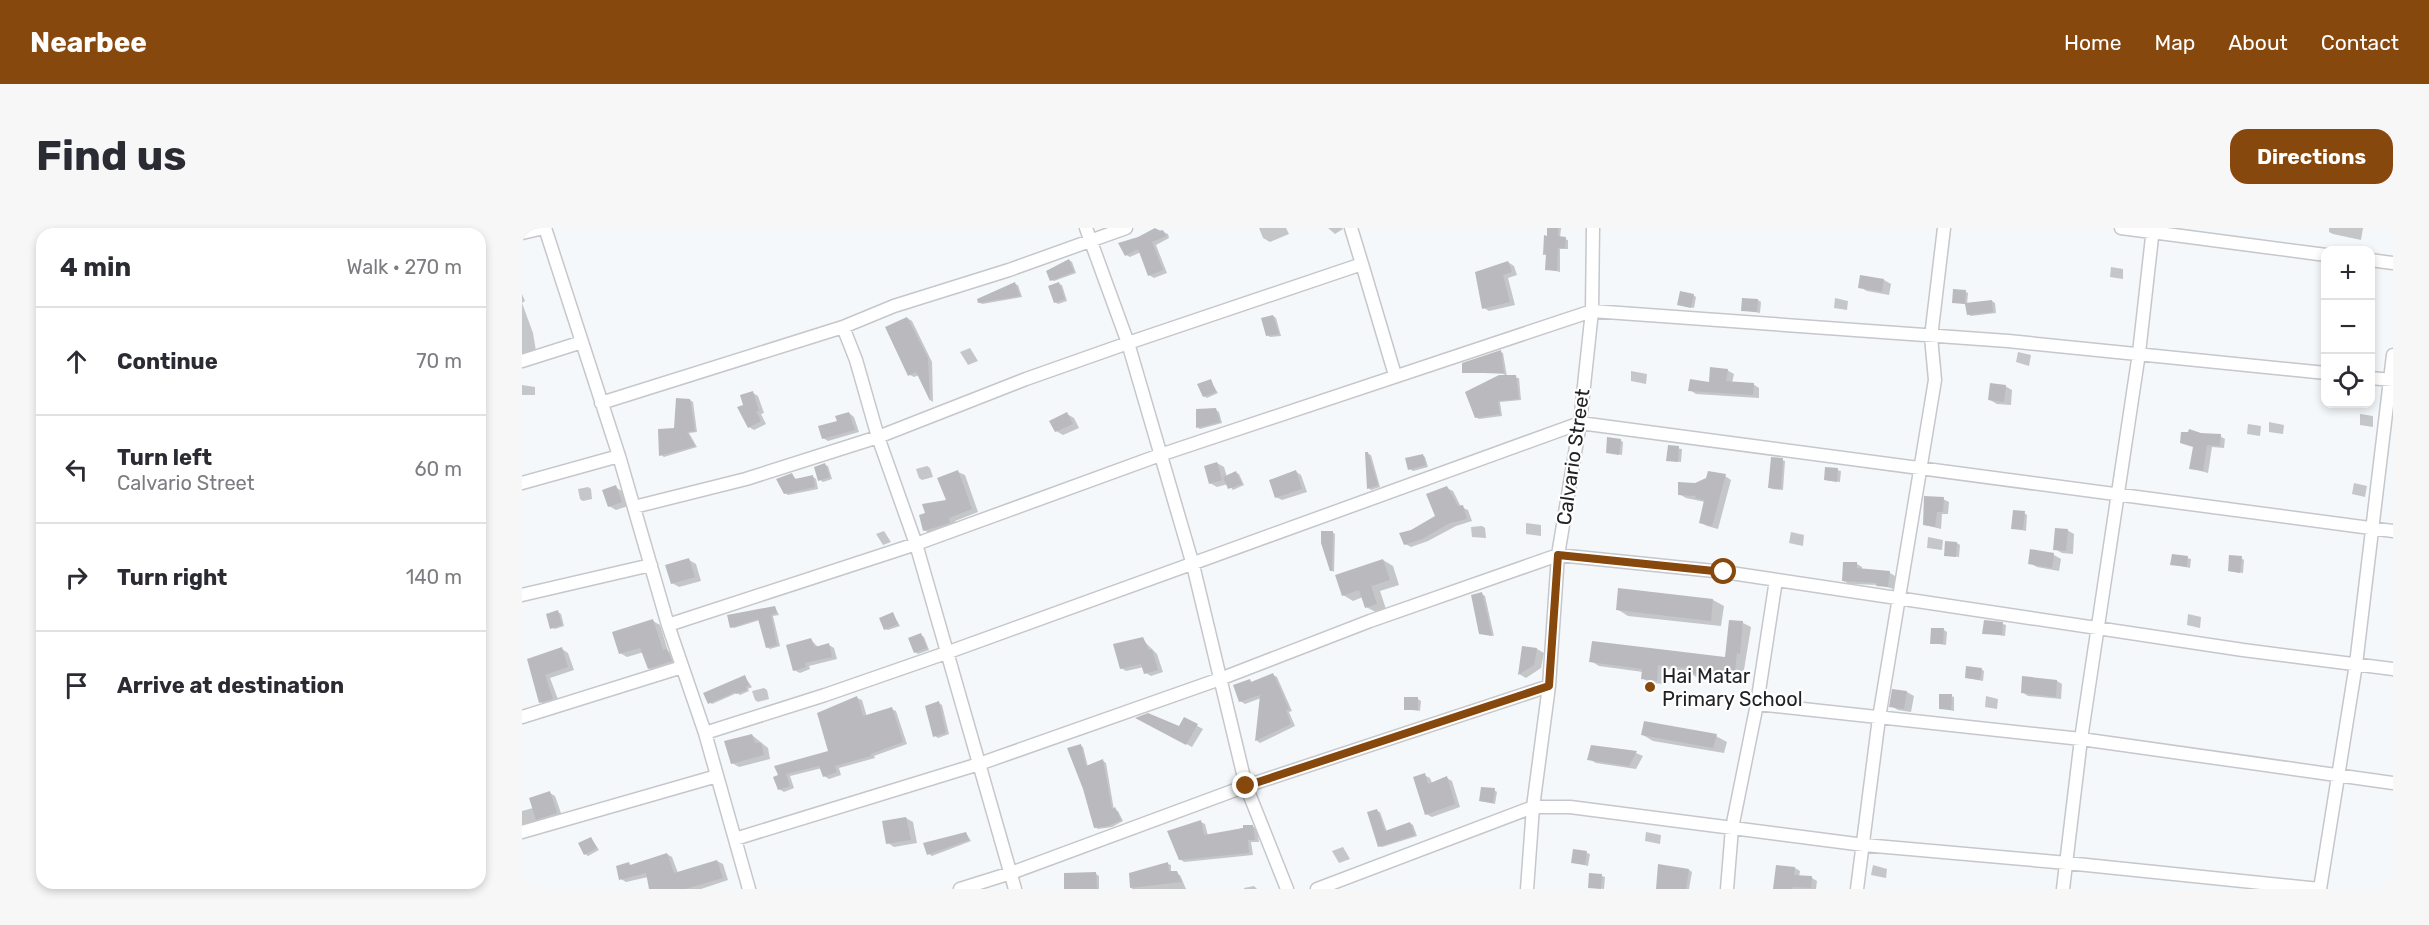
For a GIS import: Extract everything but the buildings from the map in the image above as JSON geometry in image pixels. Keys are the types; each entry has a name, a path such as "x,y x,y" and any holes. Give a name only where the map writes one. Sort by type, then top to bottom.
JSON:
{"street":[{"path":"522,233 545,228 619,456 668,625 705,733 735,839 746,888"},
{"path":"1086,228 1128,343 1193,565 1246,786 1287,889"},
{"path":"601,403 843,327 894,306 1009,270 1126,228"},
{"path":"1351,228 1395,375"},
{"name":"Calvario Street","path":"1527,889 1533,807 1549,686 1558,555 1580,423 1592,311 1593,228"},
{"path":"1857,889 1879,718 1935,380 1931,337 1944,228"},
{"path":"2121,228 2153,230 2321,254"},
{"path":"2063,889 2080,739 2139,353 2153,230"},
{"path":"2375,261 2393,263"},
{"path":"634,507 746,479 878,437 1026,379 1362,264"},
{"path":"668,625 916,544 1160,455 1592,311 2008,341 2321,373"},
{"path":"843,327 856,360 878,437 916,544 1015,889"},
{"path":"522,361 582,342"},
{"path":"1317,889 1533,807 1570,807 1864,845 2067,862 2320,889 2356,664 2393,355"},
{"path":"2375,378 2391,380"},
{"path":"705,733 825,696 1193,565 1580,423 2393,531"},
{"path":"522,483 619,456"},
{"path":"735,839 979,764 1220,679 1370,621 1558,555 1776,580 2243,650 2393,669"},
{"path":"522,595 651,565"},
{"path":"1727,889 1732,828 1757,704 1776,580"},
{"path":"522,717 682,667"},
{"path":"960,889 1011,873 1246,786 1549,686"},
{"path":"1757,704 2080,739 2393,783"},
{"path":"522,832 717,776"}],"place":[{"name":"Hai Matar Primary School","path":"1650,687"}],"route":[{"path":"1246,786 1549,686 1558,555 1724,572"}]}
